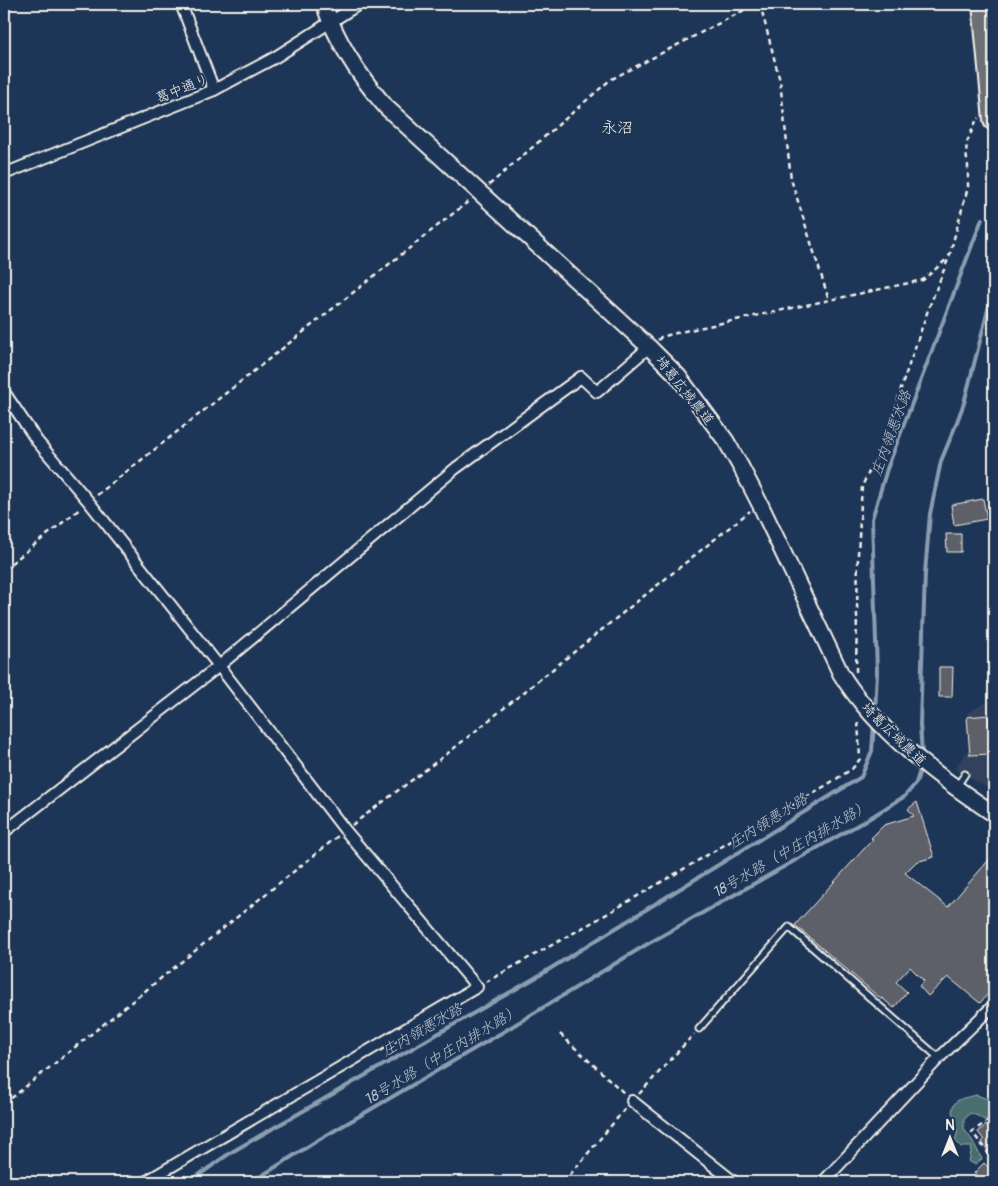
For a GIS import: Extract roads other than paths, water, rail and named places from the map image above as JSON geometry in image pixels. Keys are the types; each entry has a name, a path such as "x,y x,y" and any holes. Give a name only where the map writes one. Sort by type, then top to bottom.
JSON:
{"highway":[{"path":"983,4 994,116"}],"street":[{"path":"181,4 214,90"},
{"name":"埼葛広域農道","path":"324,4 330,23 342,46 370,89 386,106 650,347 678,376 726,442 742,469 848,685 862,704 906,748 955,788 994,814"},
{"name":"葛中通り","path":"4,174 214,90 274,58 359,4"},
{"path":"4,832 219,666 456,468 581,377 597,392 650,347"},
{"path":"5,397 37,441 89,502 219,666 344,830 477,987 145,1182"},
{"path":"822,1182 939,1058 994,1005"},
{"path":"632,1101 734,1182"}],"lane":[{"path":"955,788 965,774"},
{"path":"699,1029 789,927 939,1058"}],"waterway":[{"name":"庄内領悪水路","path":"875,712 877,672 872,519 887,469 982,219"},
{"name":"18号水路（中庄内排水路）","path":"922,755 920,724 925,573 930,514 941,461 964,403 990,302"},
{"name":"庄内領悪水路","path":"189,1182 230,1153 535,978 861,777 872,751 874,724"},
{"name":"18号水路（中庄内排水路）","path":"252,1182 315,1142 503,1032 644,946 870,818 905,796 916,783 921,767"}],"district":[{"name":"永沼","path":"617,127"}]}
